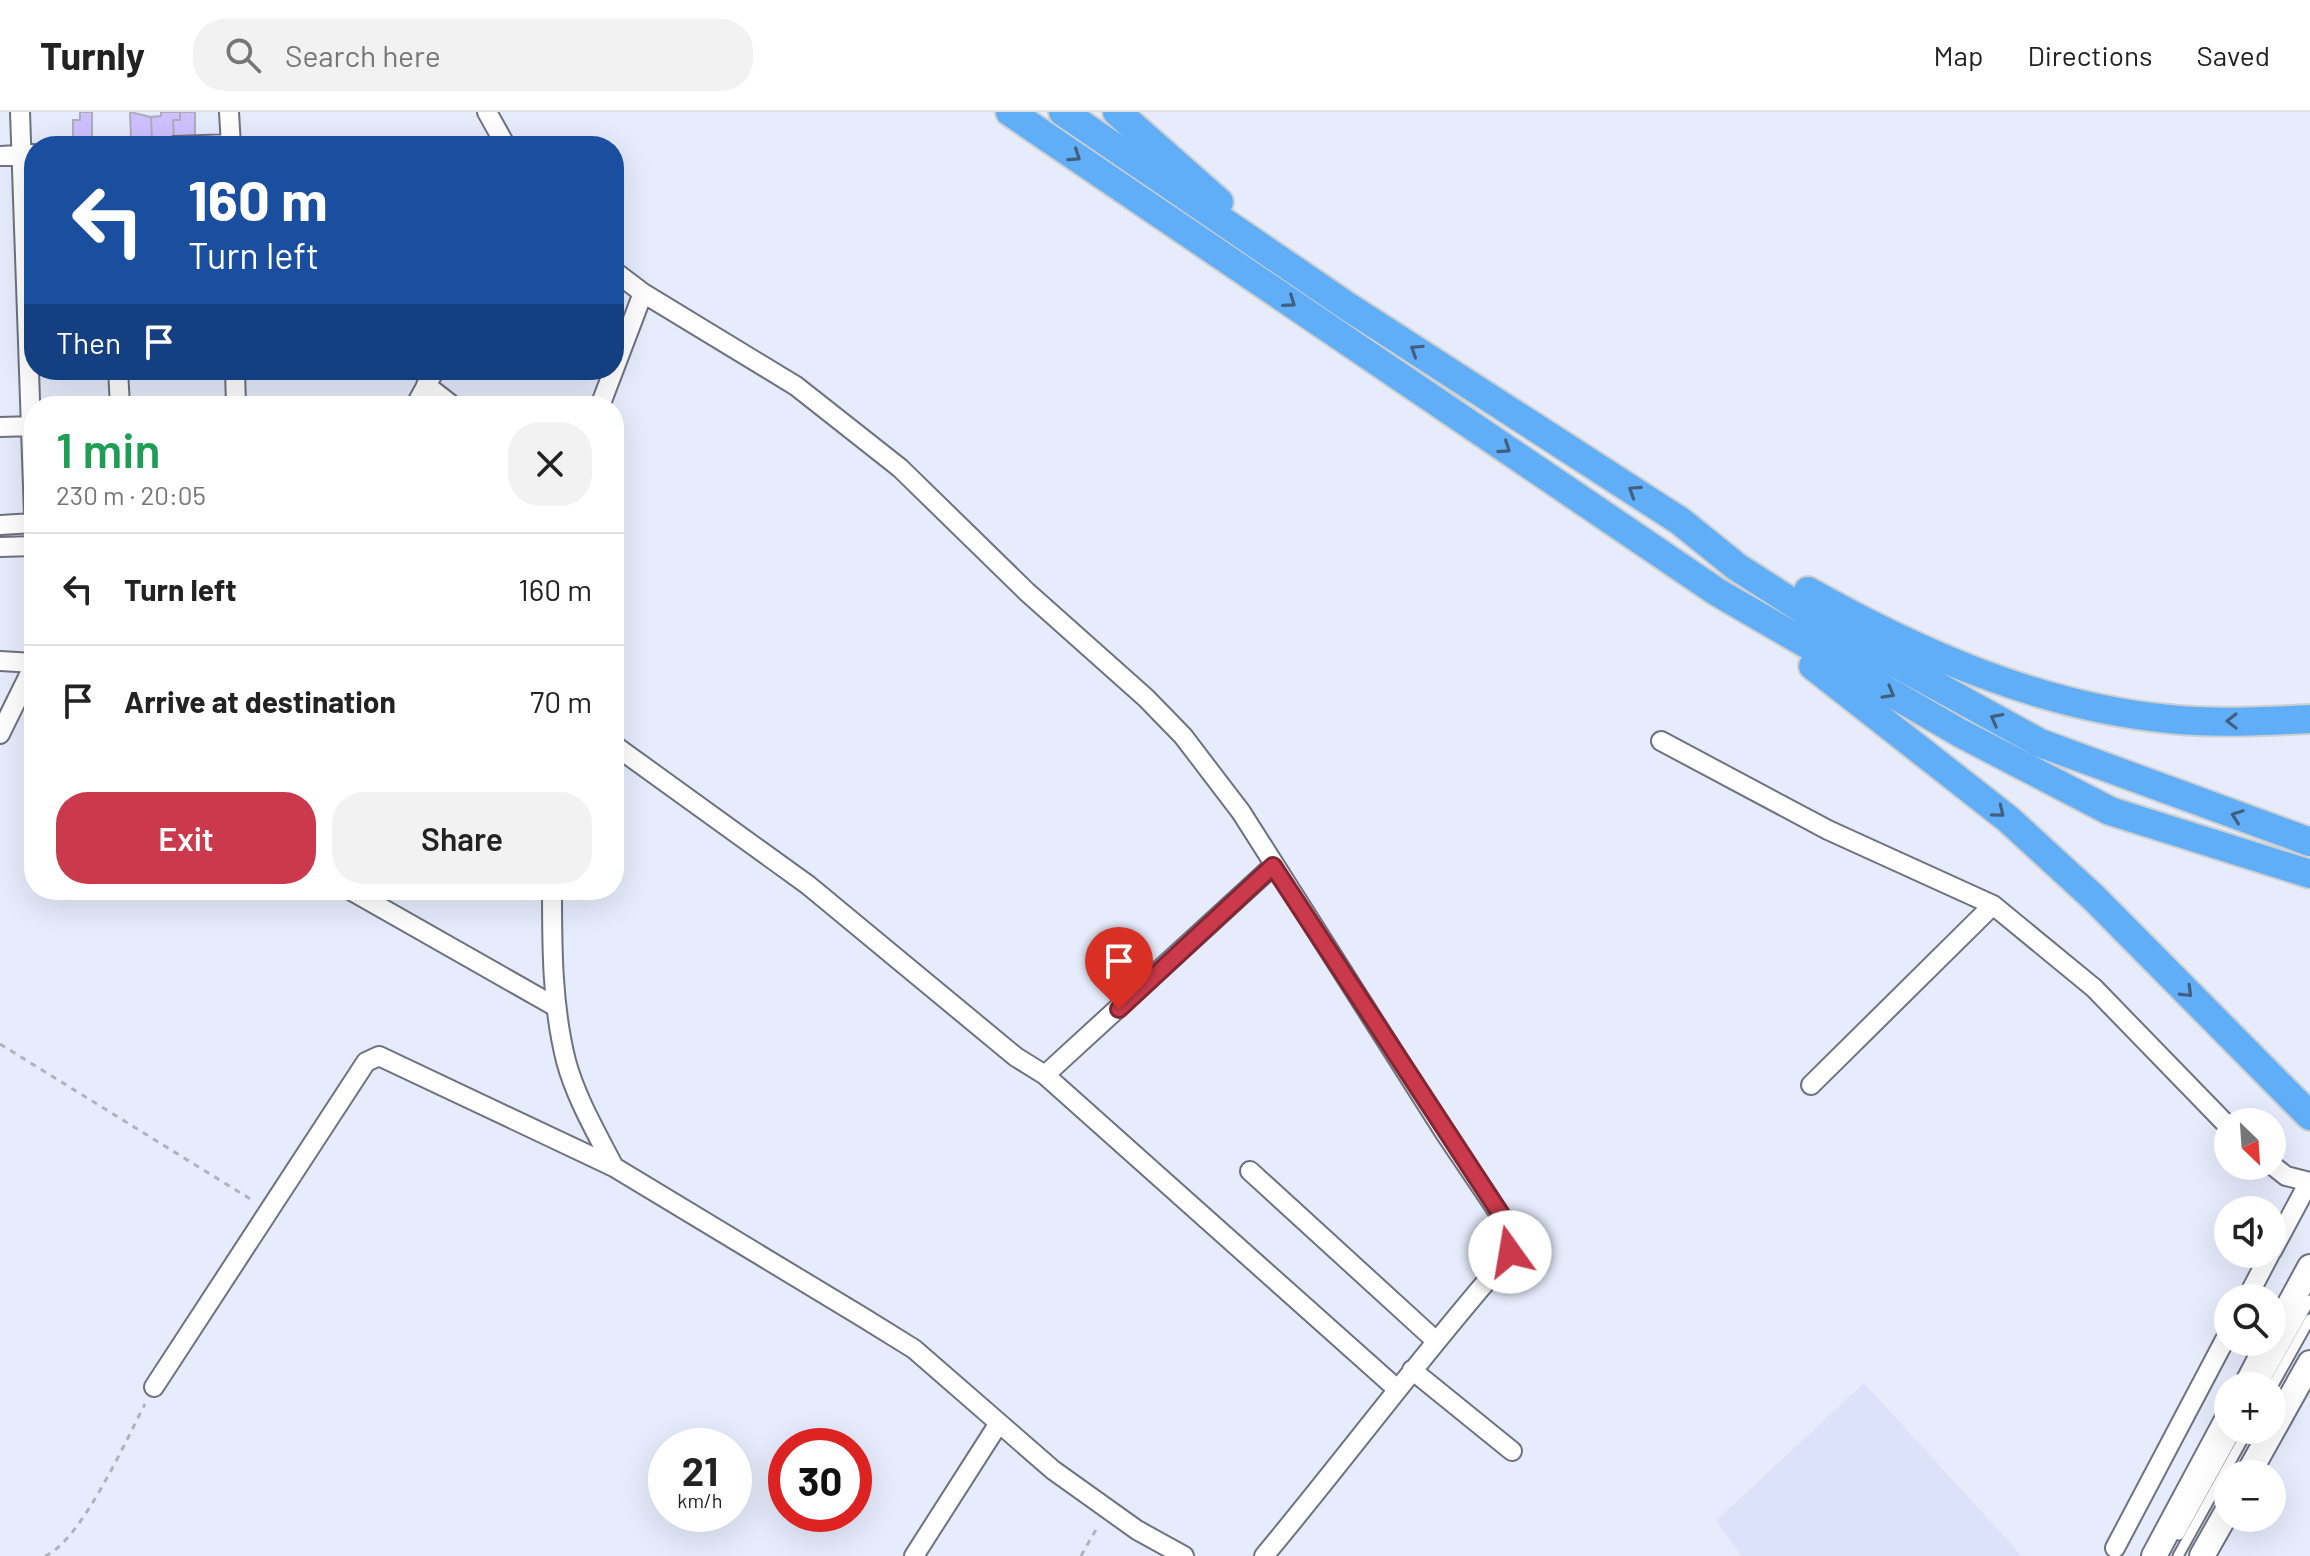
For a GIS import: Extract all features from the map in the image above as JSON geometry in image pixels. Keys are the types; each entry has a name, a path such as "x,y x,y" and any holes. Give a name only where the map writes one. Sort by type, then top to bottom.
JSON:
{"highway":[{"path":"1010,112 1717,592 2008,819 2103,908 2310,1116"},
{"path":"1063,112 1284,263 1680,521 1909,644 2004,682 2084,704 2167,719 2234,722 2310,719"},
{"path":"1117,112 1284,263"},
{"path":"1680,521 1737,567 1832,628 2040,743 2310,842"},
{"path":"1717,592 1960,733 2110,811 2310,874"}],"main road":[{"path":"2286,1312 2310,1267"},
{"path":"2256,1460 2310,1363"},
{"path":"2154,1556 2214,1444"},
{"path":"2202,1556 2216,1532"}],"street":[{"path":"20,112 24,136"},
{"path":"229,112 230,136"},
{"path":"487,112 500,136"},
{"path":"0,156 24,154"},
{"path":"624,279 796,386 900,468 1027,592 1146,698 1183,736 1241,812 1509,1228 1513,1239 1510,1252 1435,1340 1264,1556"},
{"path":"624,343 643,293"},
{"path":"433,380 445,396"},
{"path":"0,427 24,426"},
{"path":"0,525 24,524"},
{"path":"0,547 24,546"},
{"path":"0,661 24,663"},
{"path":"0,734 24,685"},
{"path":"1661,741 1828,830 1993,905 2094,988 2214,1112"},
{"path":"624,752 808,885 1016,1057 1045,1075 1397,1389"},
{"path":"1045,1075 1273,866"},
{"path":"368,900 556,1007"},
{"path":"552,900 556,1007 566,1061 580,1102 614,1167"},
{"path":"1811,1085 1993,905"},
{"path":"154,1387 366,1062 374,1056 614,1167 914,1349 1053,1470 1108,1509 1184,1556"},
{"path":"1250,1171 1435,1340"},
{"path":"2286,1176 2309,1182 2286,1224"},
{"path":"2115,1548 2216,1356"},
{"path":"1412,1370 1512,1451"},
{"path":"914,1556 999,1423"}],"lane":[{"path":"2270,1372 2310,1300"},
{"path":"2280,1372 2310,1319"},
{"path":"2167,1556 2229,1444"},
{"path":"2178,1556 2240,1444"}],"path":[{"path":"0,1044 269,1211"},
{"path":"45,1556 72,1531 94,1500 154,1387"},
{"path":"1081,1556 1108,1509"}],"shaded area":[{"path":"1864,1383 2022,1556 1742,1556 1716,1521"}],"building":[{"path":"80,112 92,112 92,136 73,136 73,120 80,120"},
{"path":"130,112 151,117 152,136 131,136"},
{"path":"161,112 180,112 180,120 173,120 174,136 152,136 151,117 161,116"},
{"path":"180,112 195,112 195,136 174,136 173,120 180,120"}],"route":[{"path":"1119,1009 1273,866 1504,1219 1513,1239 1510,1252"}]}
